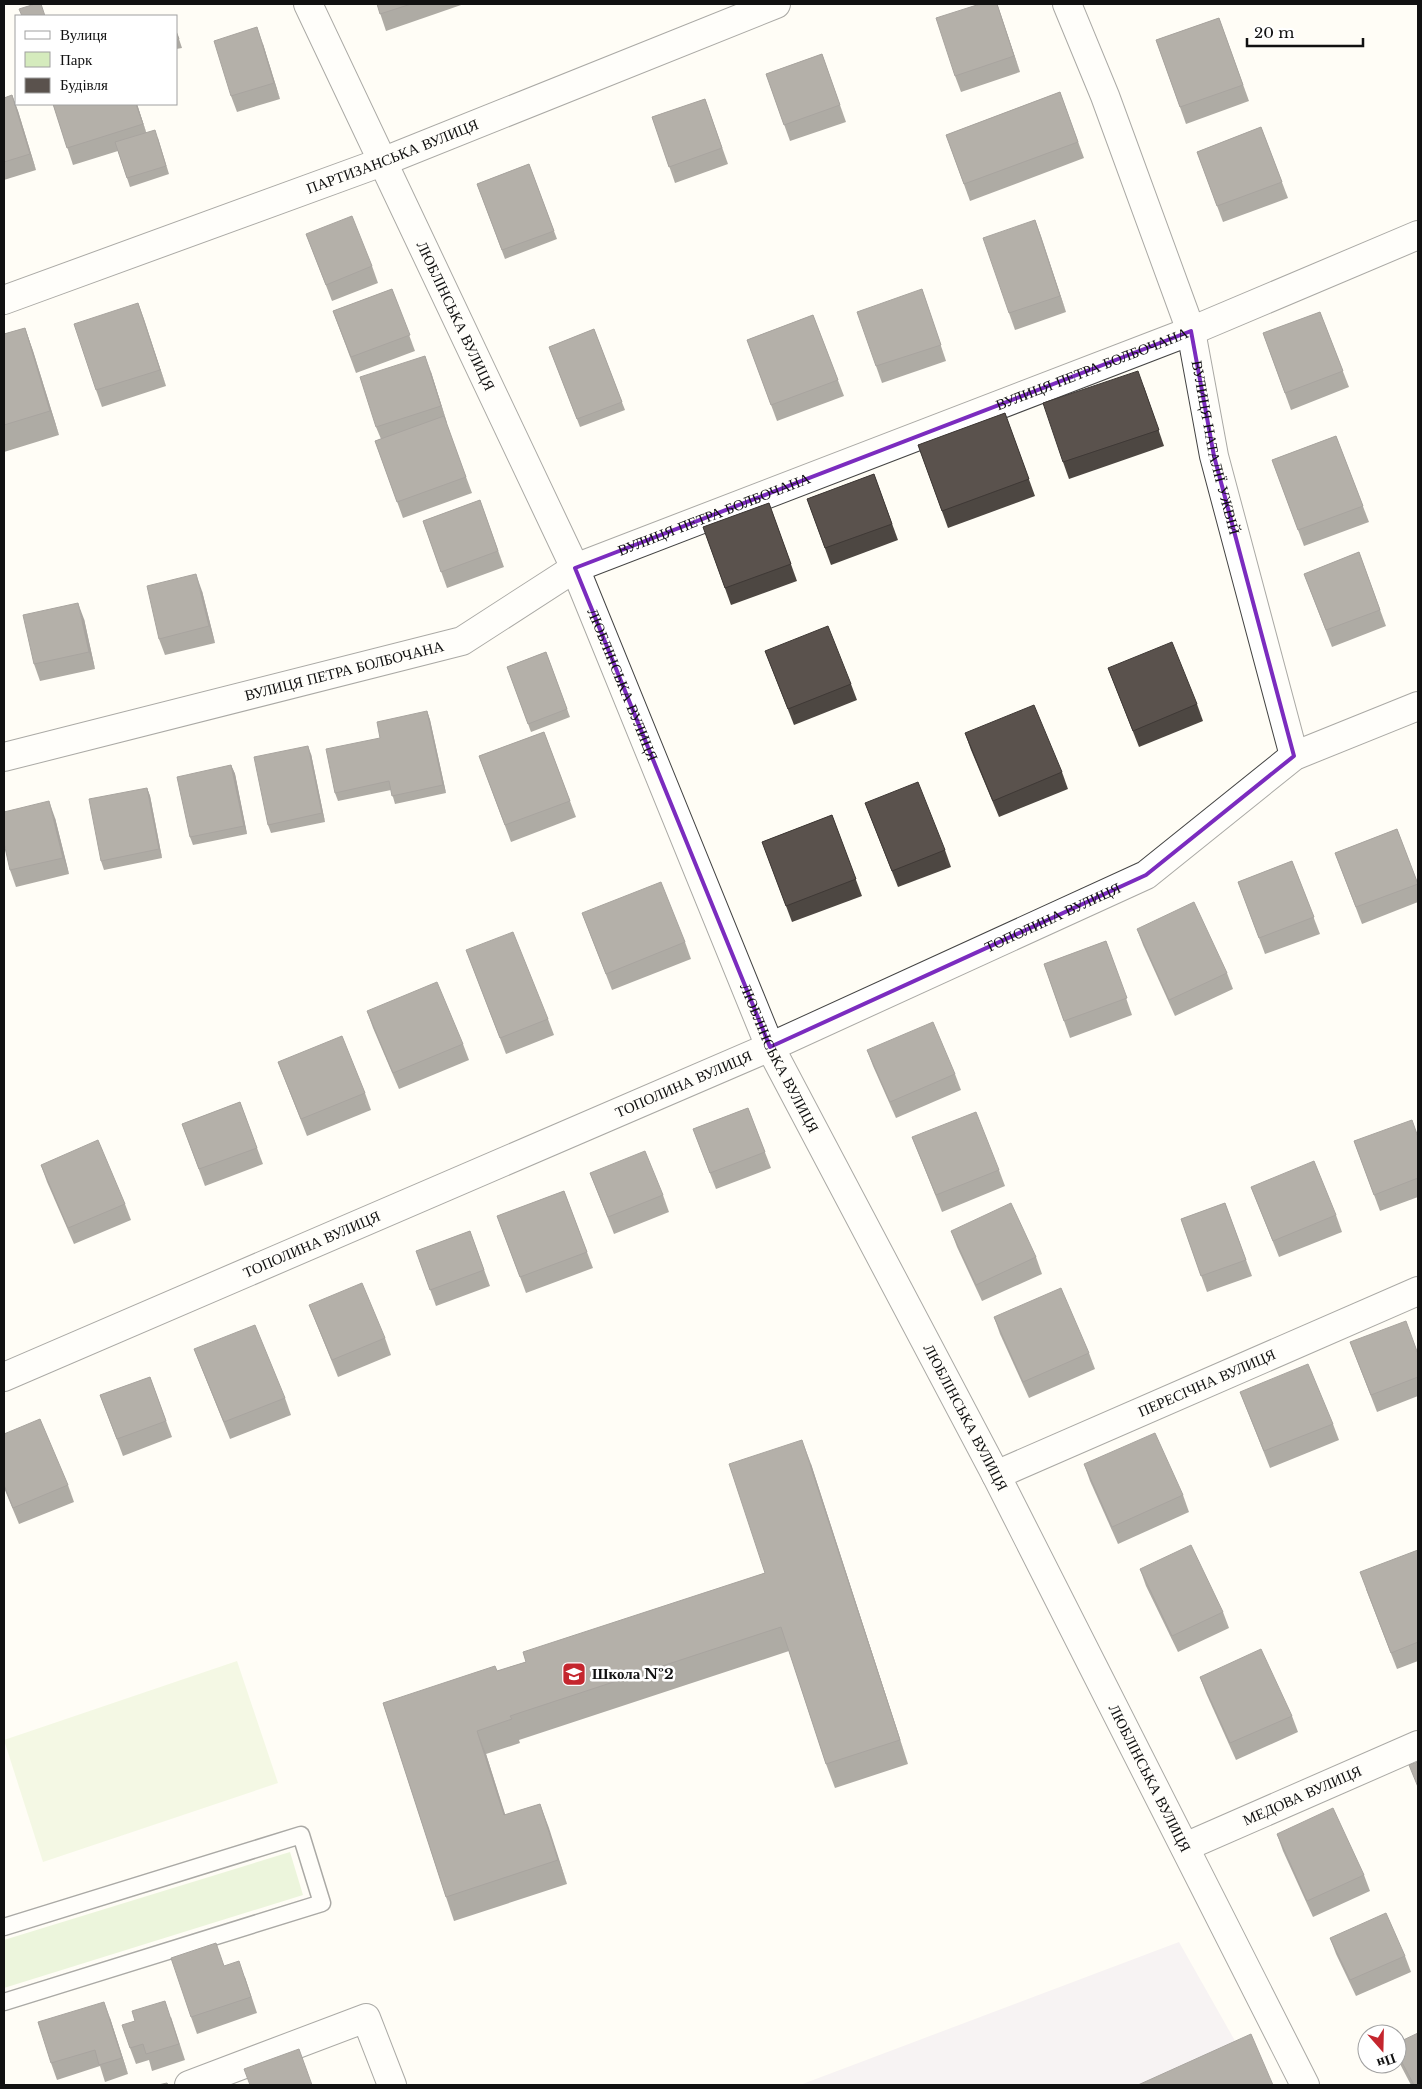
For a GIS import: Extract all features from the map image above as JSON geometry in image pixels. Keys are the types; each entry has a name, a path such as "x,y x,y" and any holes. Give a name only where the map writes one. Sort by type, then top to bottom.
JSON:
{"street":[{"name":"ЛЮБЛІНСЬКА ВУЛИЦЯ","path":"308,4 575,568 770,1047 996,1475 1306,2085"},
{"name":"ПАРТИЗАНСЬКА ВУЛИЦЯ","path":"4,300 382,162 776,4"},
{"name":"ВУЛИЦЯ НАТАЛІЇ УЖВІЙ","path":"1067,4 1105,96 1191,332 1214,456 1294,756"},
{"name":"ВУЛИЦЯ ПЕТРА БОЛБОЧАНА","path":"4,757 462,641 575,568 1191,332 1418,235"},
{"name":"ТОПОЛИНА ВУЛИЦЯ","path":"4,1378 770,1047 1146,875 1294,756 1418,706"},
{"name":"ПЕРЕСІЧНА ВУЛИЦЯ","path":"996,1475 1418,1291"},
{"name":"МЕДОВА ВУЛИЦЯ","path":"1185,1847 1418,1745"},
{"path":"189,2085 366,2018 392,2085"}],"lane":[{"path":"4,1928 301,1835 322,1903 4,2002"}],"highlighted area":[{"path":"1191,331 1214,456 1294,756 1146,875 770,1047 575,568"}],"shaded area":[{"path":"1179,1942 1260,2085 800,2085"}],"green space":[{"path":"237,1661 278,1783 43,1862 4,1740"},
{"path":"290,1852 303,1895 4,1988 4,1940"}],"building":[{"path":"41,4 45,15 22,15 19,9"},
{"path":"377,4 411,4 380,14"},
{"path":"980,4 997,4 1014,56 955,76 936,18"},
{"path":"1219,18 1243,85 1180,107 1156,40"},
{"path":"257,27 274,83 231,96 214,41"},
{"path":"822,54 840,105 784,125 766,74"},
{"path":"1060,92 1078,142 964,184 946,135"},
{"path":"12,95 30,154 4,162 4,98"},
{"path":"705,99 722,148 669,167 652,117"},
{"path":"53,105 136,105 143,124 67,148"},
{"path":"1261,127 1282,182 1217,206 1197,152"},
{"path":"155,130 166,166 127,178 115,142"},
{"path":"529,164 554,231 502,250 477,184"},
{"path":"352,216 372,266 326,285 306,234"},
{"path":"1035,220 1060,296 1009,313 983,238"},
{"path":"392,289 410,335 351,357 333,311"},
{"path":"922,289 941,345 876,366 857,312"},
{"path":"138,303 160,370 96,390 74,324"},
{"path":"1320,312 1343,371 1285,393 1263,333"},
{"path":"813,315 838,380 771,405 747,340"},
{"path":"25,328 50,411 4,425 4,334"},
{"path":"594,329 622,402 577,419 549,347"},
{"path":"425,356 441,406 376,427 360,377"},
{"path":"1138,371 1159,430 1063,462 1043,403"},
{"path":"1005,413 1029,479 942,511 918,445"},
{"path":"444,416 466,477 397,502 375,441"},
{"path":"1336,436 1363,506 1298,530 1272,460"},
{"path":"874,474 892,524 825,548 807,499"},
{"path":"480,500 498,551 441,572 423,521"},
{"path":"769,503 791,564 725,588 703,527"},
{"path":"1359,552 1380,610 1326,630 1304,574"},
{"path":"196,574 209,626 159,639 147,586"},
{"path":"78,603 89,652 34,664 23,615"},
{"path":"828,626 851,684 788,709 765,651"},
{"path":"1172,642 1197,704 1133,731 1108,668"},
{"path":"546,652 567,709 528,724 507,667"},
{"path":"1034,705 1062,772 993,801 965,733"},
{"path":"427,711 443,785 392,796 389,781 335,793 326,749 380,738 377,722"},
{"path":"544,732 570,801 505,825 479,756"},
{"path":"308,746 322,813 268,825 254,757"},
{"path":"231,765 244,826 190,837 177,777"},
{"path":"918,782 945,850 892,871 865,803"},
{"path":"147,788 159,849 101,861 89,799"},
{"path":"49,801 63,858 10,870 4,843 4,812"},
{"path":"832,815 856,879 786,906 762,842"},
{"path":"1397,829 1418,884 1356,907 1335,853"},
{"path":"1292,861 1314,917 1259,938 1238,882"},
{"path":"661,882 685,942 606,974 582,913"},
{"path":"1194,902 1227,973 1169,1000 1137,929"},
{"path":"513,932 548,1019 500,1038 466,950"},
{"path":"1106,941 1127,998 1064,1021 1044,964"},
{"path":"437,982 463,1044 393,1073 367,1011"},
{"path":"933,1022 955,1074 890,1102 867,1050"},
{"path":"342,1036 365,1093 301,1119 278,1062"},
{"path":"240,1102 257,1148 199,1169 182,1124"},
{"path":"748,1108 765,1152 710,1173 693,1129"},
{"path":"976,1112 999,1170 936,1195 912,1137"},
{"path":"1412,1120 1418,1137 1418,1178 1374,1195 1354,1141"},
{"path":"98,1140 125,1204 68,1228 41,1165"},
{"path":"645,1151 663,1195 608,1217 590,1173"},
{"path":"1314,1161 1336,1215 1273,1241 1251,1187"},
{"path":"564,1191 587,1252 520,1277 497,1216"},
{"path":"1011,1203 1036,1257 976,1285 951,1231"},
{"path":"1225,1203 1246,1260 1201,1276 1181,1219"},
{"path":"470,1231 484,1270 430,1290 416,1251"},
{"path":"362,1283 385,1338 332,1360 309,1305"},
{"path":"1061,1288 1089,1353 1023,1382 994,1317"},
{"path":"1406,1321 1418,1354 1418,1377 1371,1395 1350,1342"},
{"path":"255,1325 285,1398 224,1422 194,1349"},
{"path":"1308,1364 1333,1424 1264,1451 1240,1392"},
{"path":"150,1377 166,1421 117,1439 100,1395"},
{"path":"40,1419 68,1485 13,1508 4,1485 4,1434"},
{"path":"1155,1433 1183,1495 1112,1527 1084,1464"},
{"path":"802,1440 900,1740 826,1764 781,1627 510,1716 512,1719 477,1731 504,1815 540,1804 558,1860 446,1897 383,1703 495,1666 497,1671 526,1662 523,1652 765,1573 729,1464"},
{"path":"1191,1545 1223,1612 1172,1636 1140,1569"},
{"path":"1418,1550 1418,1642 1391,1653 1360,1572"},
{"path":"1261,1649 1292,1716 1230,1743 1200,1677"},
{"path":"1418,1762 1418,1787 1409,1765"},
{"path":"1333,1808 1364,1875 1307,1901 1277,1834"},
{"path":"1386,1913 1405,1956 1350,1980 1330,1938"},
{"path":"216,1943 224,1966 239,1961 251,1997 191,2017 171,1958"},
{"path":"165,2001 179,2044 146,2054 143,2044 130,2048 122,2025 135,2021 132,2011"},
{"path":"104,2002 122,2058 99,2065 95,2050 51,2063 38,2022"},
{"path":"1418,2033 1418,2085 1414,2085 1407,2072 1407,2038"},
{"path":"1251,2034 1273,2085 1138,2085"},
{"path":"299,2049 312,2085 250,2085 244,2069"}],"place":[{"name":"Школа №2","path":"574,1674"}]}
